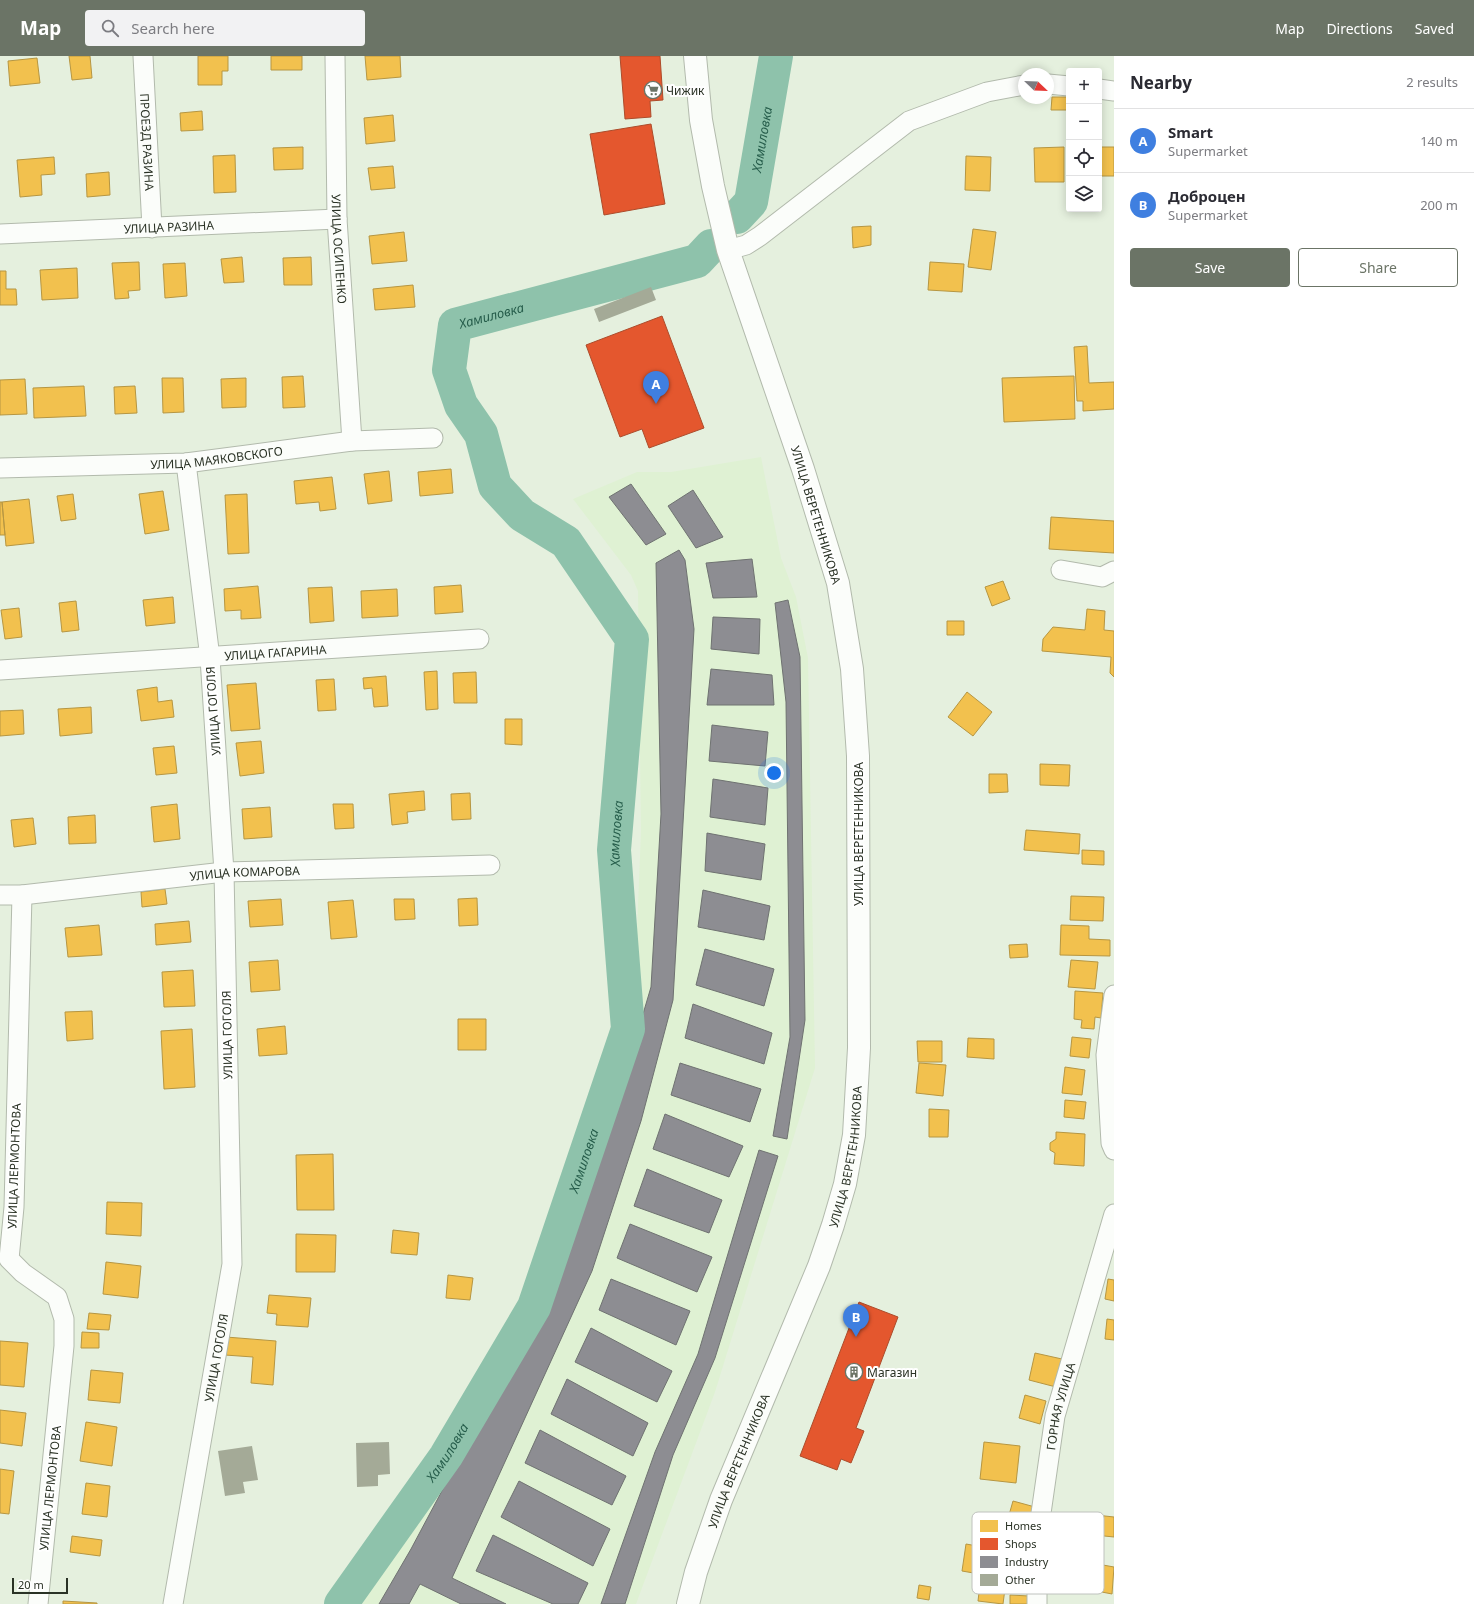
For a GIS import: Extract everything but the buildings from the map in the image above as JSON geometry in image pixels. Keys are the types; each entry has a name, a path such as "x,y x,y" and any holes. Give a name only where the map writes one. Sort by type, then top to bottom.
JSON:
{"main road":[{"name":"УЛИЦА ВЕРЕТЕННИКОВА","path":"688,1604 696,1572 721,1500 819,1266 833,1224 845,1184 854,1135 858,1048 858,756 852,669 838,582 803,469 728,250 712,186 702,127 695,56"}],"street":[{"name":"ПРОЕЗД РАЗИНА","path":"143,56 152,228"},
{"name":"УЛИЦА ОСИПЕНКО","path":"335,56 337,219 352,441"},
{"path":"1054,85 1066,86"},
{"path":"728,250 746,245 760,236 909,121 987,92 1018,86"},
{"path":"1102,89 1114,91"},
{"name":"УЛИЦА РАЗИНА","path":"0,234 337,219"},
{"name":"УЛИЦА МАЯКОВСКОГО","path":"0,468 186,463 352,441 433,438"},
{"name":"УЛИЦА ГОГОЛЯ","path":"173,1604 232,1264 224,872 210,658 186,463"},
{"path":"1061,570 1102,577 1114,571"},
{"name":"УЛИЦА ГАГАРИНА","path":"0,670 210,658 479,639"},
{"name":"УЛИЦА КОМАРОВА","path":"0,895 22,894 224,872 490,865"},
{"name":"УЛИЦА ЛЕРМОНТОВА","path":"22,894 14,1207 9,1259 23,1273 57,1297 64,1319 63,1354 38,1604"},
{"path":"1114,994 1106,1055 1110,1143 1114,1150"},
{"name":"ГОРНАЯ УЛИЦА","path":"1041,1512 1055,1416 1114,1214"}],"shaded area":[{"path":"761,457 781,558 796,597 808,658 815,1068 715,1392 636,1604 359,1604 388,1552 420,1510 552,1276 610,1107 633,1028 641,832 638,591 631,575 573,499 637,472 671,472"}],"waterway":[{"name":"Хамиловка","path":"737,217 751,202 776,56"},
{"name":"Хамиловка","path":"341,1604 446,1456 534,1307 628,1029 614,850 632,639 566,542 522,515 495,486 481,434 461,405 449,370 455,325 697,261 711,246"}],"place":[{"name":"Чижик","path":"653,90"},
{"name":"Smart","path":"656,404"},
{"name":"Доброцен","path":"856,1337"},
{"name":"Магазин","path":"854,1372"}]}
